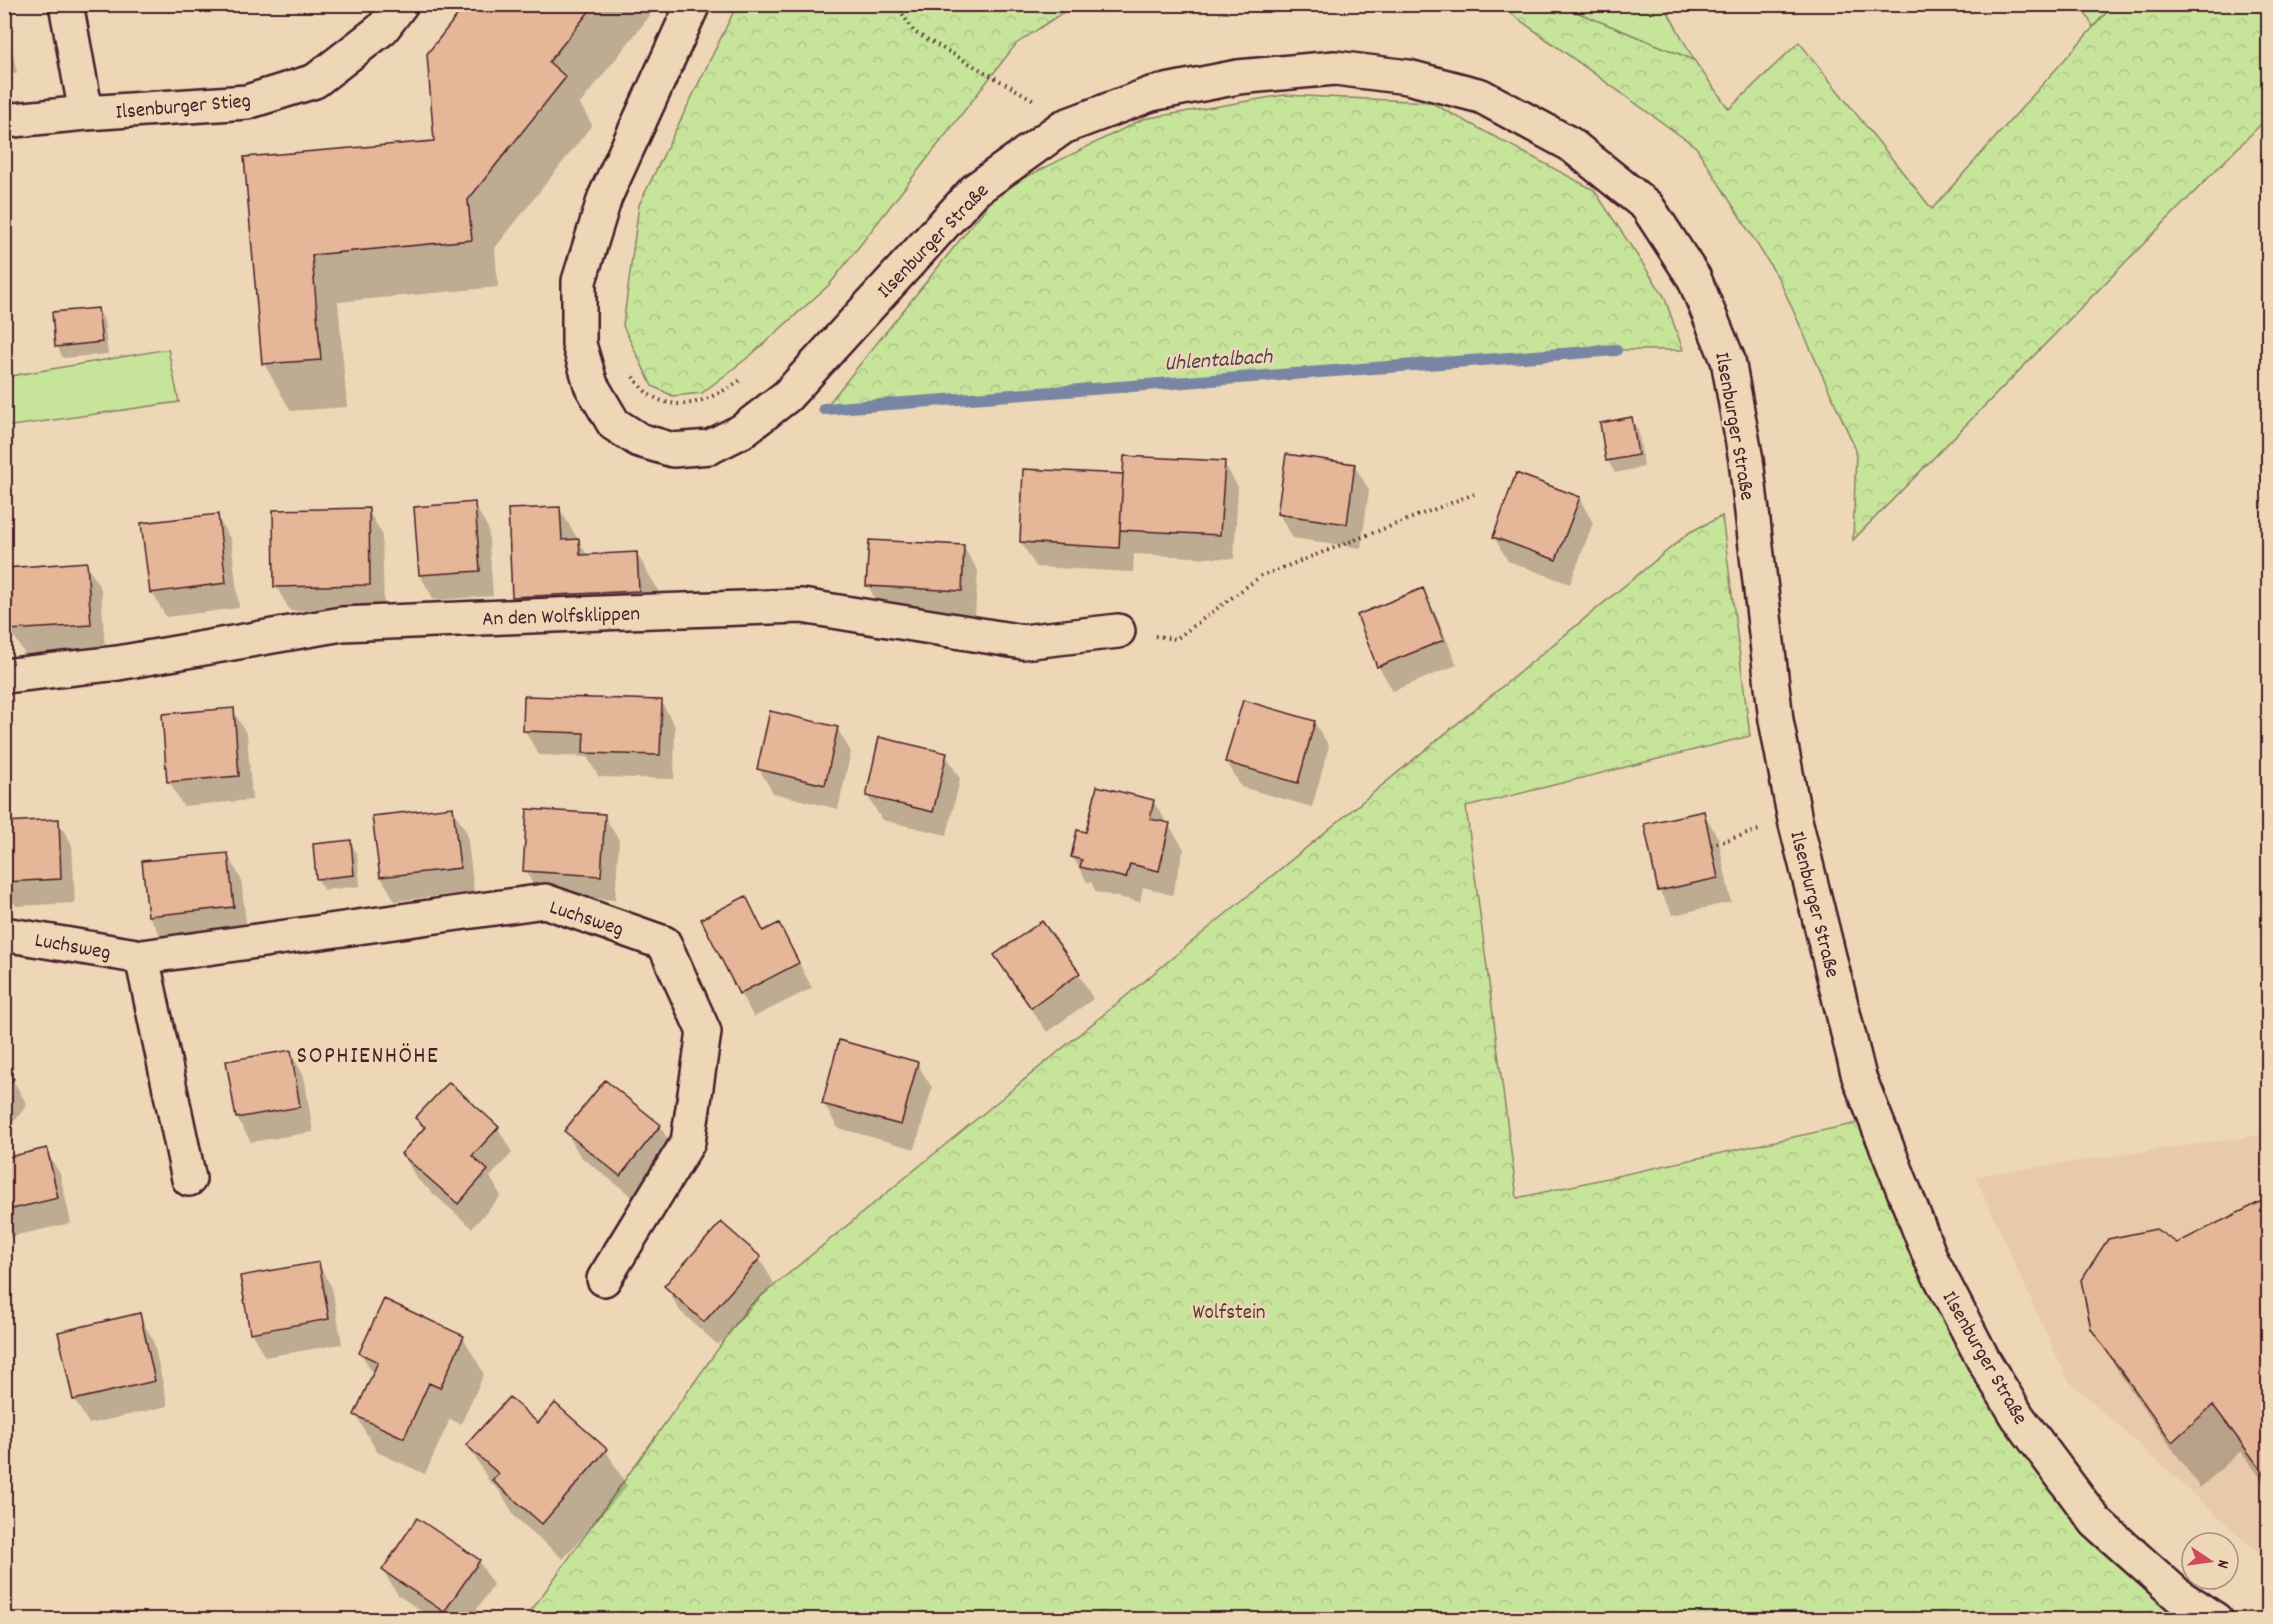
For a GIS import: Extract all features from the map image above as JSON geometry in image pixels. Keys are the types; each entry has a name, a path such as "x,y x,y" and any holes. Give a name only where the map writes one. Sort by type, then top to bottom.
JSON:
{"main road":[{"path":"66,4 86,113"},
{"name":"Ilsenburger Stieg","path":"4,121 247,102 315,81 382,29 401,4"},
{"name":"Ilsenburger Straße","path":"693,4 605,197 579,281 579,345 591,385 614,424 639,440 673,450 710,447 742,431 787,396 975,190 1063,127 1151,94 1238,77 1335,68 1408,77 1481,96 1570,144 1647,206 1694,278 1728,360 1746,460 1776,720 1794,820 1859,1077 1931,1259 1984,1361 2018,1417 2096,1522 2179,1596 2216,1620"},
{"name":"An den Wolfsklippen","path":"4,676 118,663 342,624 627,612 802,606 1023,642 1118,631"},
{"name":"Luchsweg","path":"4,934 142,957 545,901 663,943 704,1032 688,1142 604,1279"},
{"path":"142,957 189,1179"}],"path":[{"path":"896,4 914,32 1044,105"},
{"path":"632,376 649,394 670,404 691,405 726,390 745,377"},
{"path":"1118,631 1176,639 1261,576 1474,494"},
{"path":"1711,845 1794,820"}],"shaded area":[{"path":"2268,1134 2268,1562 2240,1537 2240,1531 2234,1531 2067,1379 1975,1176"}],"green space":[{"path":"737,5 1084,5 1065,11 1016,44 830,284 751,355 702,393 673,396 652,386 623,326 639,205"},
{"path":"1499,5 1559,5 1694,60 1729,109 1799,42 1932,209 2113,5 2268,5 2268,117 1853,540 1856,450 1779,279 1696,147"},
{"path":"1559,5 1664,5 1694,60"},
{"path":"2081,5 2113,5 2093,27"},
{"path":"1284,95 1430,102 1594,190 1664,296 1683,350 1616,350 824,409 1000,190 1143,119"},
{"path":"168,349 179,402 5,427 5,377"},
{"name":"Wolfstein","path":"1722,516 1750,736 1466,807 1517,1198 1880,1118 2010,1421 2199,1619 543,1620 531,1611 748,1307 1690,532"}],"building":[{"path":"466,4 595,4 549,62 566,77 468,200 472,240 312,255 321,360 262,364 244,157 434,141 427,54"},
{"path":"98,308 102,342 55,347 52,312"},
{"path":"1632,417 1638,455 1606,461 1600,423"},
{"path":"1286,454 1355,464 1347,524 1277,514"},
{"path":"1124,456 1225,461 1220,535 1120,530"},
{"path":"1023,469 1123,474 1119,548 1020,542"},
{"path":"1516,473 1580,497 1556,560 1493,537"},
{"path":"475,502 480,571 419,575 414,507"},
{"path":"560,507 562,540 579,539 580,555 637,552 639,591 512,597 508,509"},
{"path":"369,508 370,585 274,587 273,510"},
{"path":"218,514 226,583 150,593 141,523"},
{"path":"869,540 964,545 962,591 866,586"},
{"path":"87,562 91,625 9,630 5,568"},
{"path":"1423,588 1444,640 1377,667 1357,615"},
{"path":"524,696 662,700 660,755 583,753 584,733 523,731"},
{"path":"1243,700 1315,721 1298,783 1225,762"},
{"path":"234,708 239,776 167,782 162,714"},
{"path":"770,711 838,727 825,785 757,769"},
{"path":"879,737 947,753 933,812 866,796"},
{"path":"1097,786 1154,800 1150,819 1170,823 1159,871 1130,864 1126,878 1080,867 1082,860 1071,857 1077,830 1086,832"},
{"path":"453,807 460,868 380,877 372,816"},
{"path":"527,809 605,814 601,876 523,871"},
{"path":"1704,811 1718,878 1658,891 1644,824"},
{"path":"59,819 61,879 4,882 4,822"},
{"path":"351,840 354,875 316,879 313,844"},
{"path":"228,853 234,907 148,916 142,861"},
{"path":"746,896 763,931 779,923 799,963 739,994 701,919"},
{"path":"1042,921 1080,973 1031,1008 994,955"},
{"path":"839,1040 918,1062 901,1125 822,1104"},
{"path":"291,1050 300,1107 236,1118 226,1061"},
{"path":"4,1071 14,1079 4,1092"},
{"path":"605,1080 661,1125 620,1176 564,1131"},
{"path":"449,1082 499,1127 472,1156 488,1170 458,1204 401,1154 425,1127 415,1118"},
{"path":"47,1148 58,1198 4,1211 4,1158"},
{"path":"2268,1198 2268,1479 2213,1405 2172,1442 2091,1329 2081,1280 2108,1239 2156,1229 2177,1243"},
{"path":"721,1222 761,1257 704,1322 664,1286"},
{"path":"319,1262 329,1319 250,1333 240,1276"},
{"path":"384,1299 464,1336 440,1388 429,1383 404,1438 354,1415 378,1362 359,1353"},
{"path":"140,1313 155,1381 73,1400 58,1332"},
{"path":"509,1397 538,1423 555,1403 607,1449 542,1524 492,1480 499,1474 466,1445"},
{"path":"417,1518 480,1560 444,1612 382,1570"}],"waterway":[{"name":"Uhlentalbach","path":"824,409 1616,350"}],"district":[{"name":"SOPHIENHÖHE","path":"368,1054"}]}
